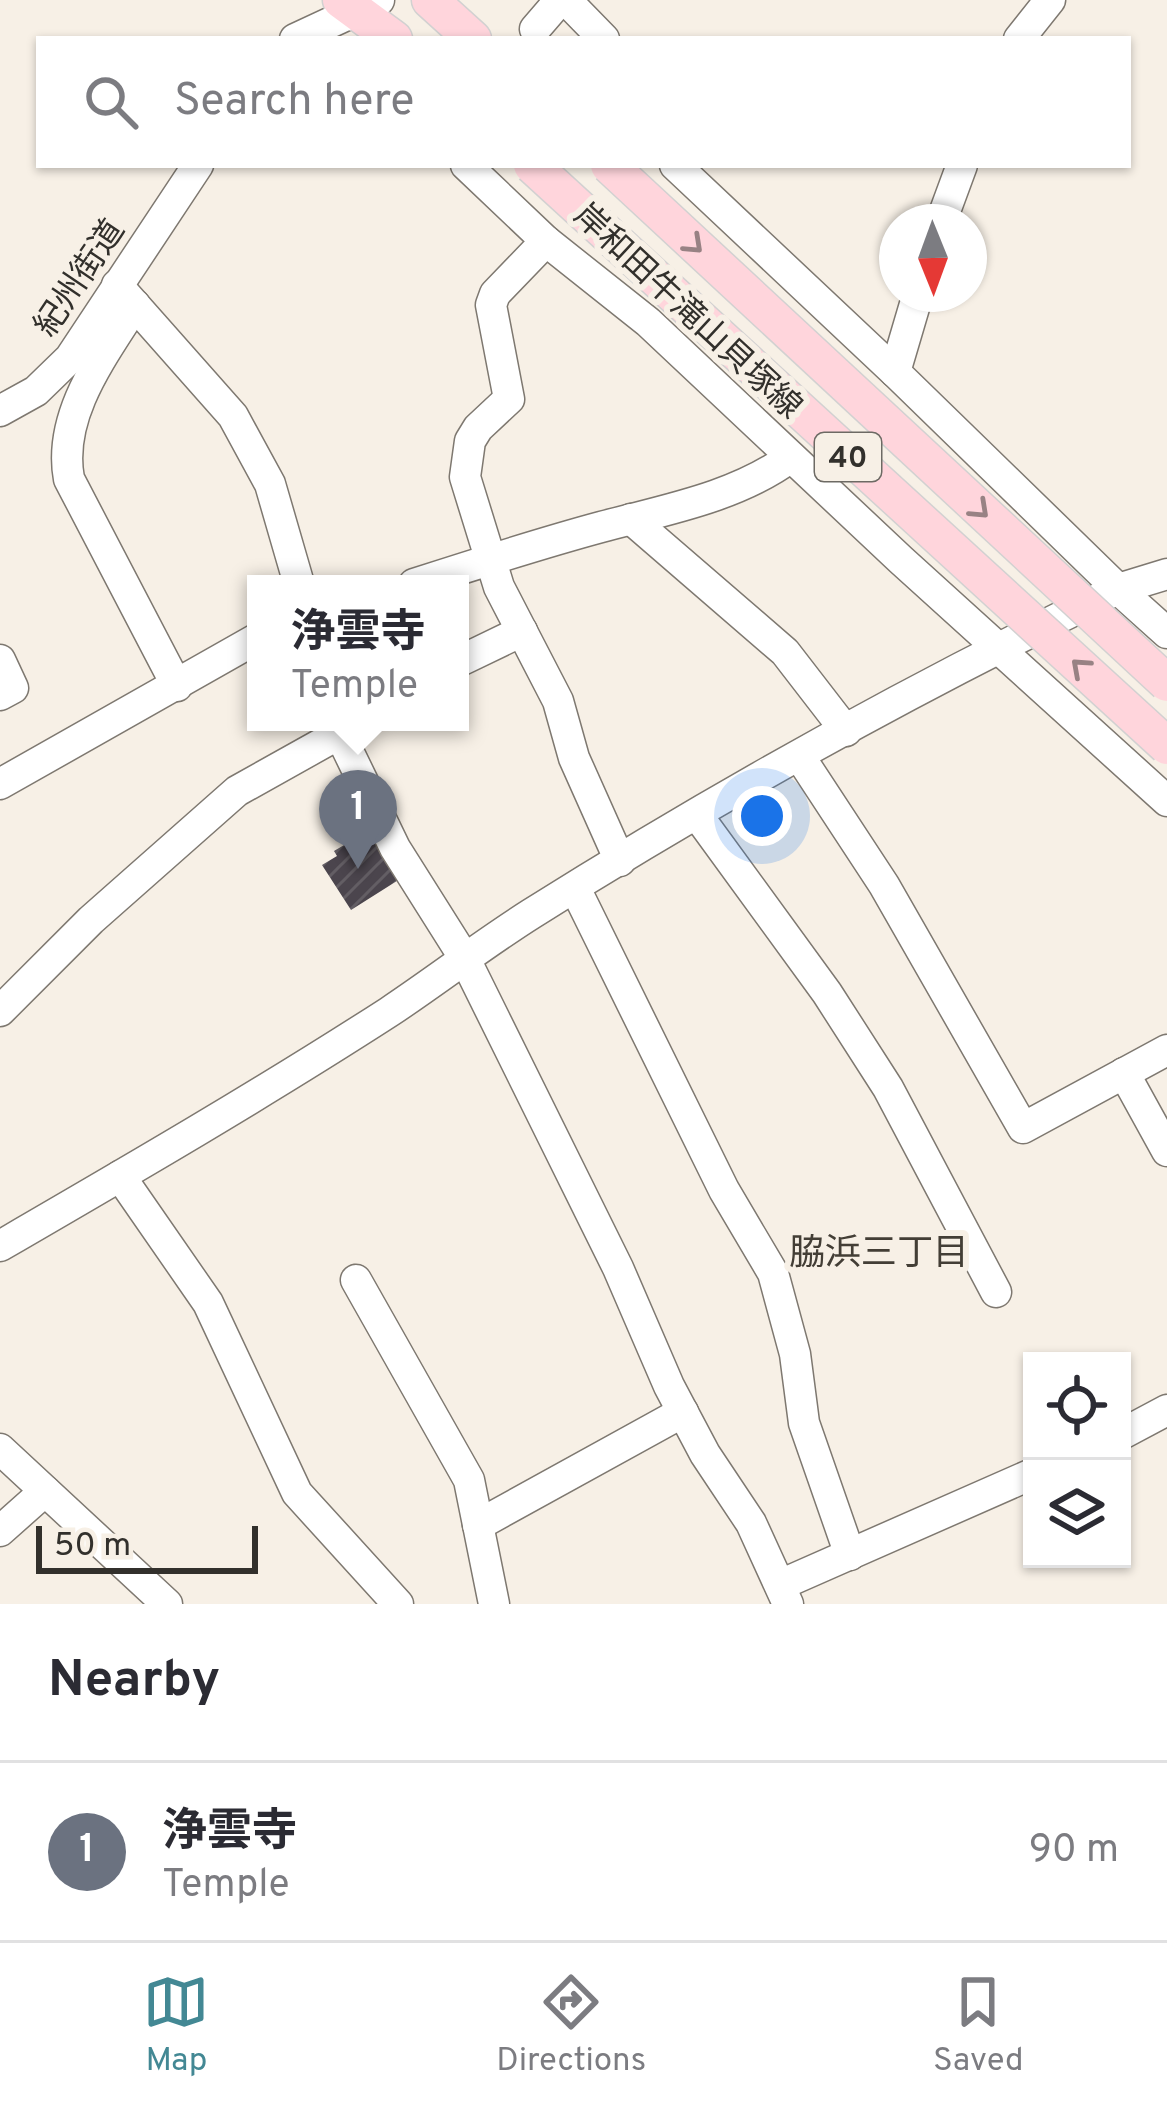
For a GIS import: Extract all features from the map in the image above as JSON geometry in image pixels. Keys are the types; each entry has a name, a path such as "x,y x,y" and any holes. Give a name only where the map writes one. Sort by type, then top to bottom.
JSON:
{"main road":[{"path":"430,0 470,36"},
{"path":"358,4 391,36"},
{"name":"岸和田牛滝山貝塚線","path":"535,168 1167,746"},
{"name":"岸和田牛滝山貝塚線","path":"612,168 1167,683"}],"street":[{"path":"535,36 563,0 601,36"},
{"path":"1021,36 1050,0"},
{"path":"300,36 358,4"},
{"name":"紀州街道","path":"0,411 36,391 126,295 196,168"},
{"path":"469,168 546,241 649,322 1167,801"},
{"path":"678,168 1167,633"},
{"path":"948,204 961,168"},
{"path":"546,241 495,294 491,305 509,400 470,441 465,477 499,587 559,701 574,758 620,861"},
{"path":"177,686 67,465 71,424 126,295 233,416 270,484 296,575"},
{"path":"895,372 912,312"},
{"path":"441,575 678,508 751,480 791,457"},
{"path":"631,519 785,652 846,731"},
{"path":"0,1246 243,1103 575,888 800,757 997,647 1118,589 1167,574"},
{"path":"469,657 521,631"},
{"path":"0,784 247,644"},
{"path":"0,661 14,688 0,695"},
{"path":"0,1011 91,920 237,791 326,731"},
{"path":"338,731 395,848 465,959 618,1268 683,1412 751,1523 784,1595 850,1555 1023,1478"},
{"path":"800,757 884,885 1024,1128 1167,1050"},
{"path":"698,816 827,993 888,1088 996,1292"},
{"path":"575,888 724,1190 773,1274 795,1354 804,1423 850,1555"},
{"path":"1124,1073 1167,1151"},
{"path":"120,1176 208,1304 297,1493 398,1604"},
{"path":"356,1280 470,1480 494,1604"},
{"path":"1131,1429 1167,1410"},
{"path":"478,1525 683,1412"},
{"path":"0,1449 167,1604"},
{"path":"0,1531 44,1491"}],"building":[{"path":"372,834 400,879 351,910 322,865 337,856 334,851"}],"place":[{"name":"浄雲寺","path":"358,869"}],"district":[{"name":"脇浜三丁目","path":"879,1251"}]}
